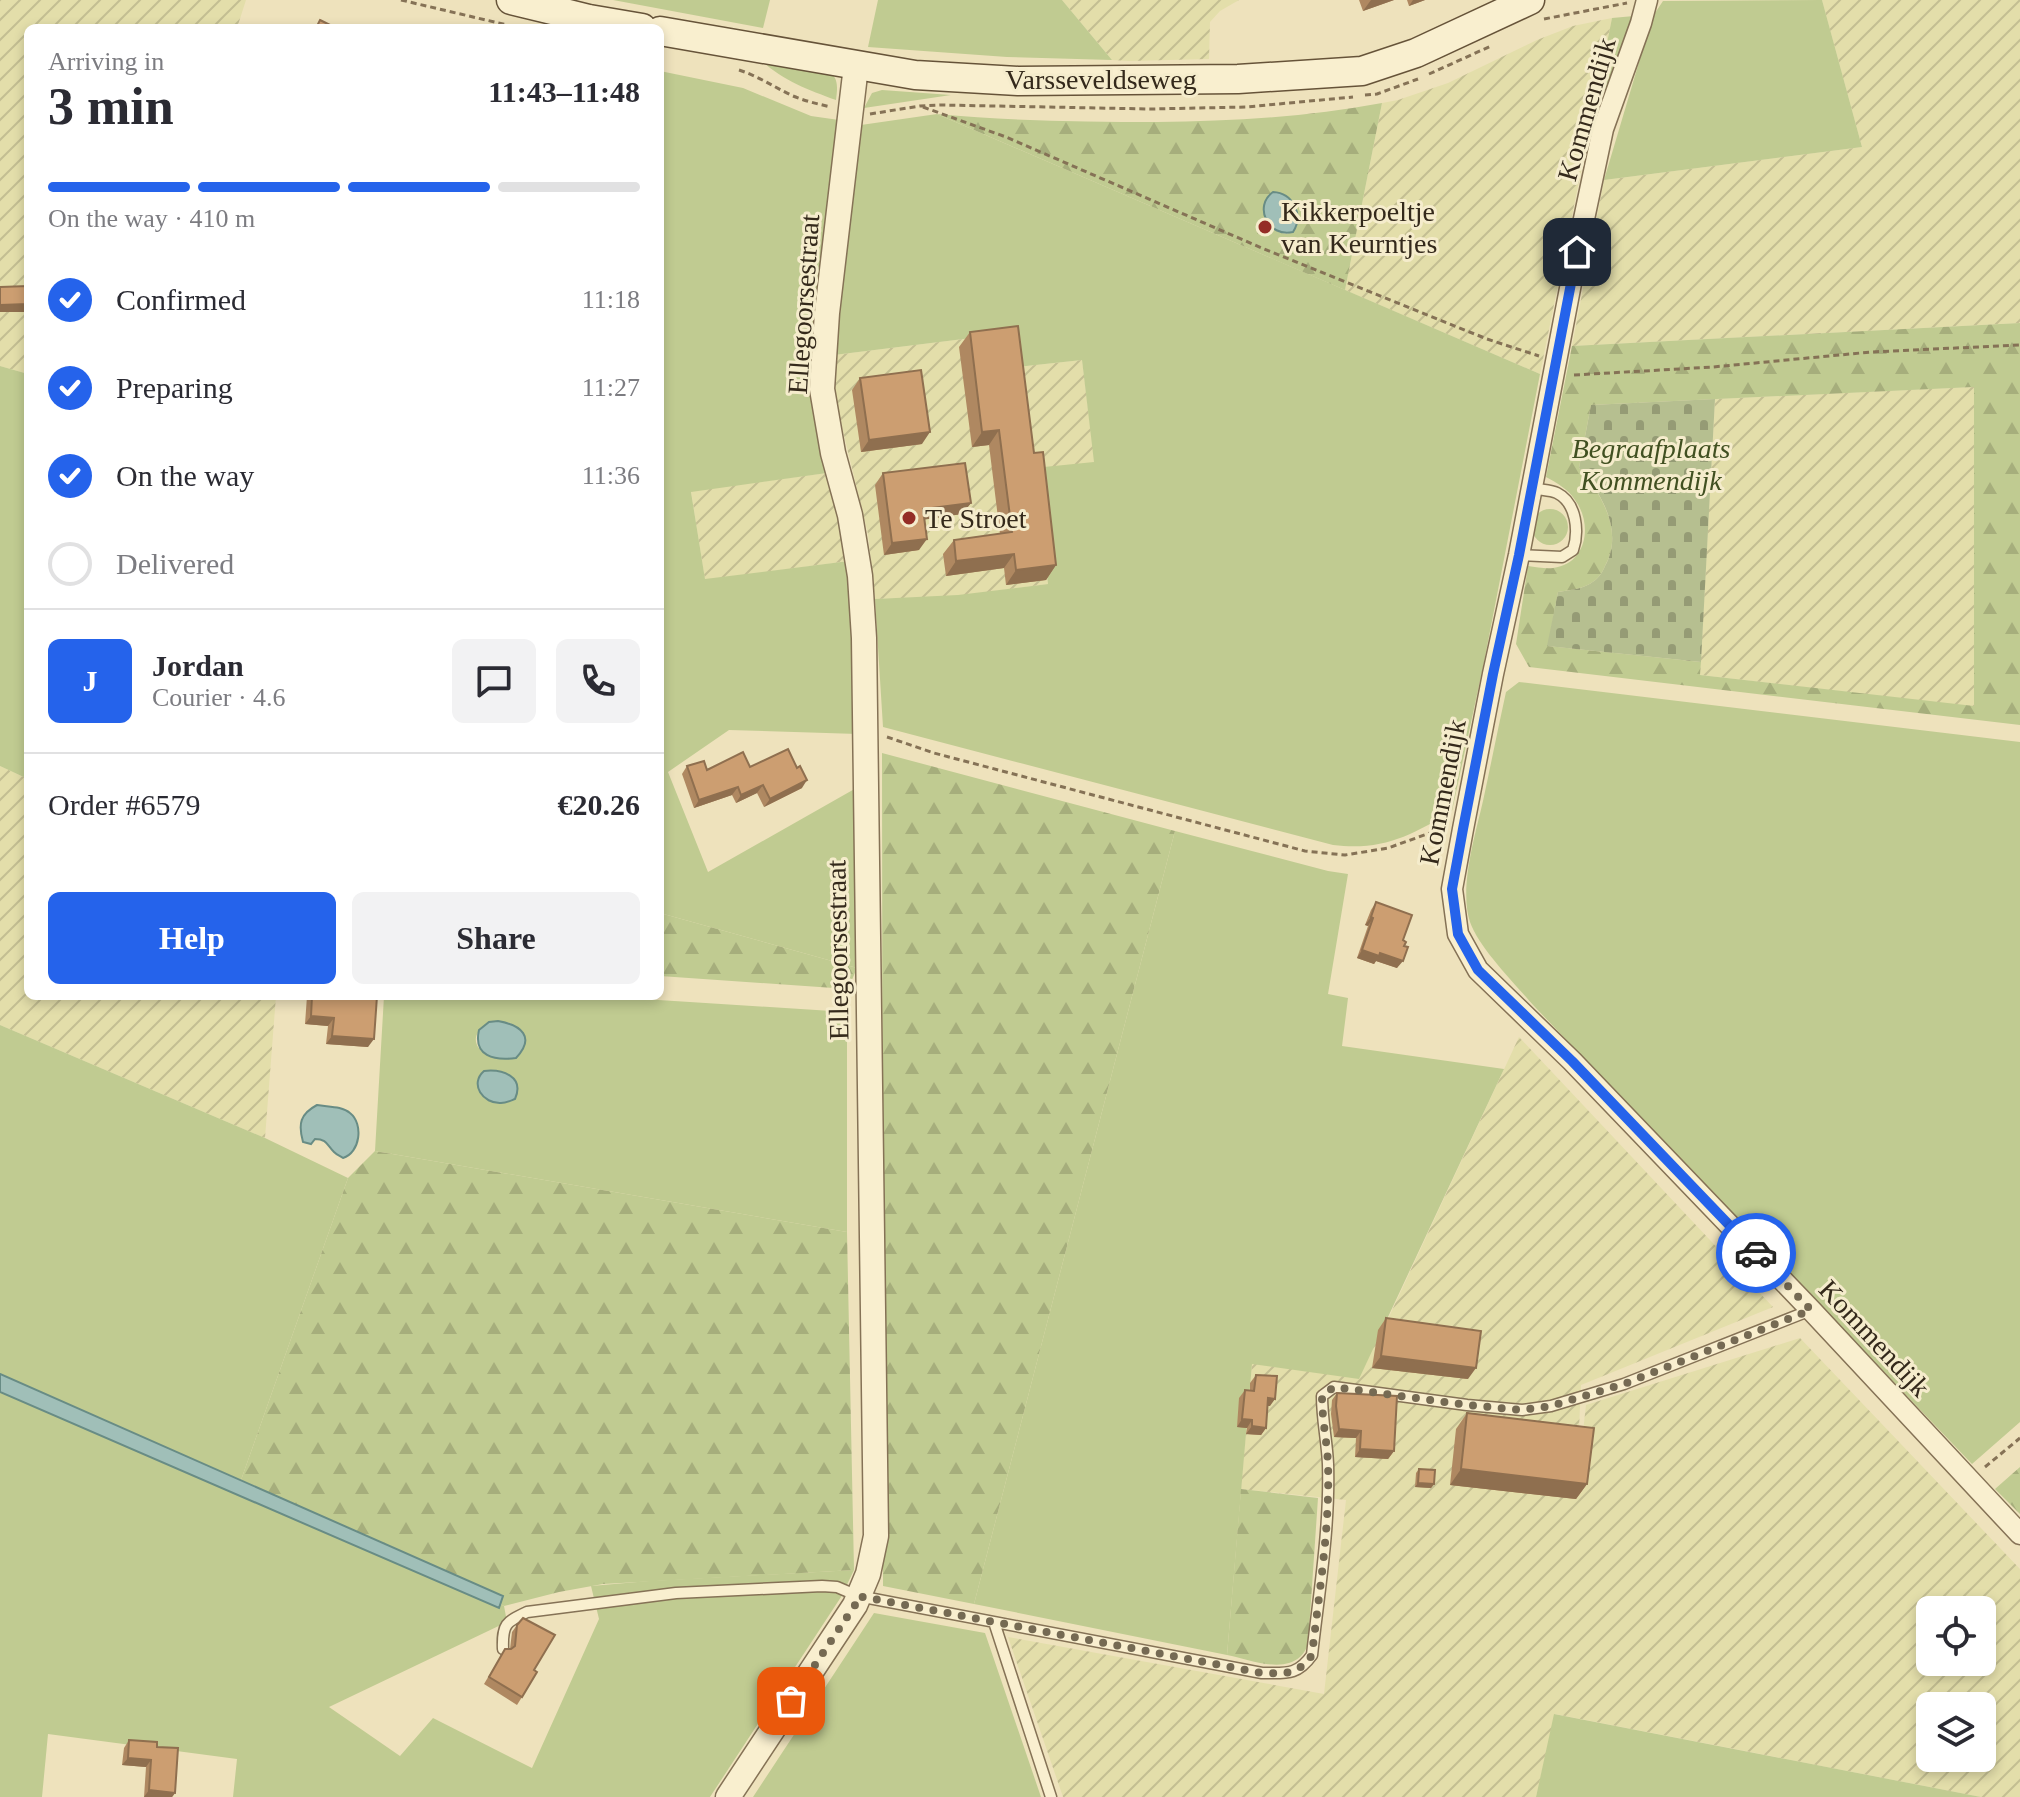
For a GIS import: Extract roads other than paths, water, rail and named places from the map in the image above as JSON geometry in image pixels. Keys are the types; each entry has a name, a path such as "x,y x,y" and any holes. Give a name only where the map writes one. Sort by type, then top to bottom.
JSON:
{"main road":[{"name":"Varsseveldseweg","path":"664,32 915,75 1018,81 1238,79 1362,71 1416,53 1530,0"},
{"path":"509,12 618,24"}],"street":[{"name":"Kommendijk","path":"1647,0 1603,129 1577,252 1452,889 1458,934 1478,970 1572,1061 2020,1534"},
{"name":"Ellegoorsestraat","path":"728,1797 855,1605 868,1574 876,1536 864,638 860,576 850,515 833,453 822,389 827,313 856,66"}],"lane":[{"path":"1519,555 1562,557 1573,550 1577,538 1573,509 1558,493 1532,488"},
{"path":"503,1649 502,1633 507,1622 527,1612 676,1593 837,1587 858,1596 1262,1673 1295,1673 1312,1655 1326,1520 1328,1463 1322,1396 1334,1387 1522,1410 1551,1406 1624,1384 1811,1310"},
{"path":"994,1622 1051,1797"}],"water":[{"path":"1273,192 1286,196 1295,206 1297,219 1293,232 1277,230 1266,220 1264,205"},
{"path":"498,1021 523,1033 525,1044 516,1058 493,1057 479,1046 479,1030 489,1022"},
{"path":"484,1071 498,1071 510,1076 517,1085 515,1099 501,1103 484,1097 478,1082"},
{"path":"317,1105 343,1109 354,1118 358,1138 349,1155 343,1158 322,1140 315,1139 311,1144 303,1142 302,1120"},
{"path":"0,1374 503,1596 499,1608 0,1392"}],"place":[{"name":"Kikkerpoeltje van Keurntjes","path":"1265,227"},
{"name":"Te Stroet","path":"909,518"}],"park label":[{"name":"Begraafplaats Kommendijk","path":"1651,464"}]}
